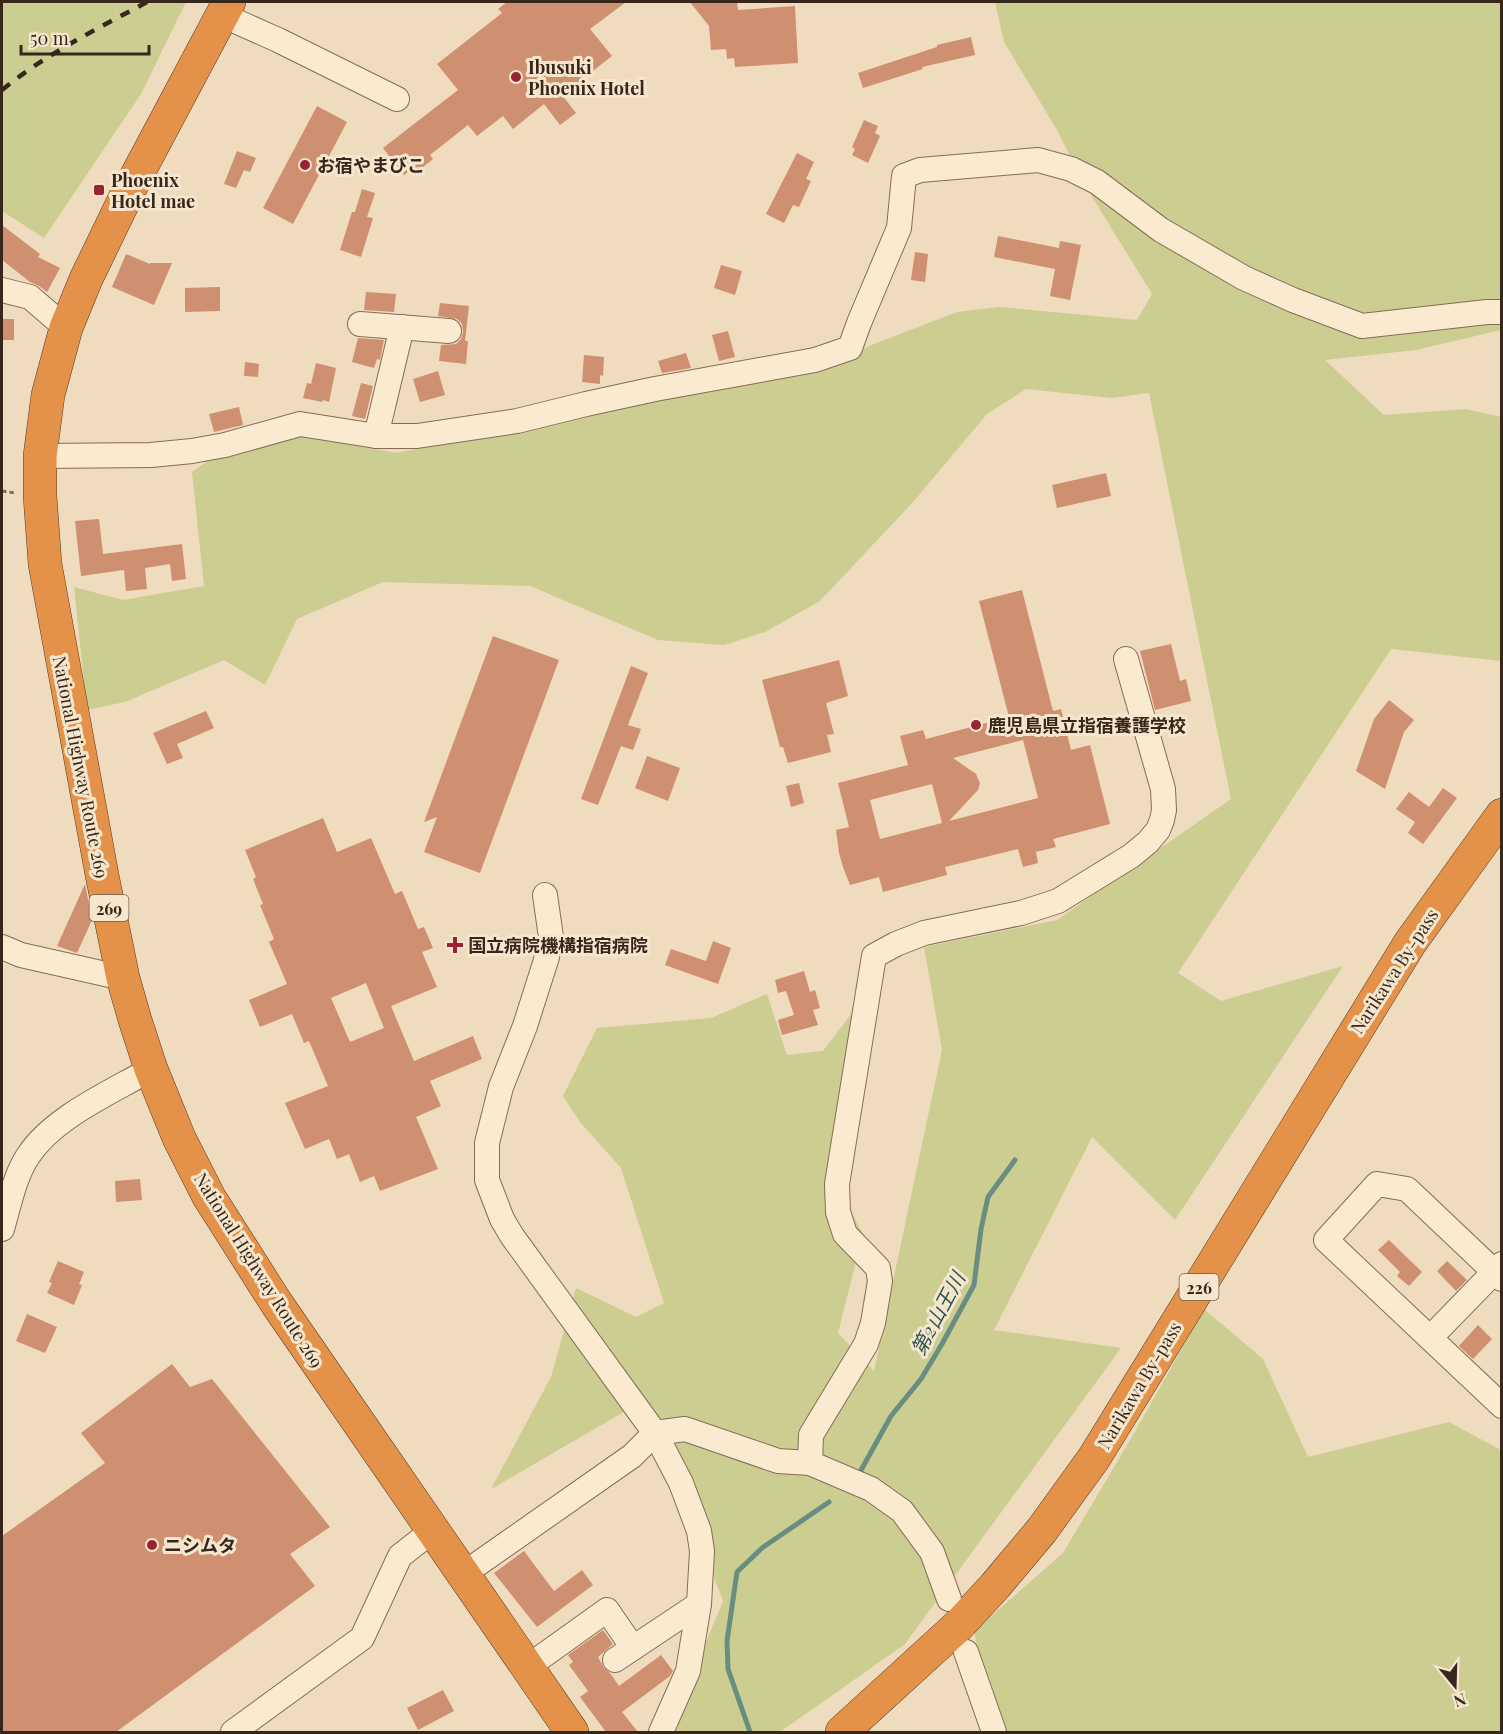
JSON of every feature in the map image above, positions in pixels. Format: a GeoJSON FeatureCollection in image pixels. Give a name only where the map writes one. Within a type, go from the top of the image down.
{"type":"FeatureCollection","features":[{"type":"Feature","properties":{"kind":"highway","name":"National Highway Route 269"},"geometry":{"type":"LineString","coordinates":[[226,8],[129,190],[86,279],[66,328],[48,395],[40,456],[45,564],[99,863],[123,978],[151,1069],[179,1138],[209,1197],[277,1304],[572,1732]]}},
{"type":"Feature","properties":{"kind":"highway","name":"Narikawa By-pass"},"geometry":{"type":"LineString","coordinates":[[842,1732],[958,1626],[995,1586],[1042,1530],[1094,1458],[1410,943],[1502,815]]}},
{"type":"Feature","properties":{"kind":"street"},"geometry":{"type":"LineString","coordinates":[[226,8],[278,40],[397,99]]}},
{"type":"Feature","properties":{"kind":"street"},"geometry":{"type":"LineString","coordinates":[[40,456],[192,451],[225,445],[300,424],[376,436],[417,436],[517,421],[655,389],[815,360],[850,348],[899,228],[904,176],[920,170],[1038,160],[1071,169],[1097,182],[1161,230],[1244,278],[1293,300],[1362,326],[1502,312]]}},
{"type":"Feature","properties":{"kind":"street"},"geometry":{"type":"LineString","coordinates":[[2,290],[30,297],[66,328]]}},
{"type":"Feature","properties":{"kind":"street"},"geometry":{"type":"LineString","coordinates":[[360,324],[449,331]]}},
{"type":"Feature","properties":{"kind":"street"},"geometry":{"type":"LineString","coordinates":[[376,436],[402,327]]}},
{"type":"Feature","properties":{"kind":"street"},"geometry":{"type":"LineString","coordinates":[[810,1463],[811,1435],[866,1344],[873,1323],[880,1281],[878,1268],[845,1234],[838,1212],[837,1184],[874,956],[924,933],[1021,913],[1058,901],[1131,856],[1158,831],[1164,810],[1162,789],[1126,658]]}},
{"type":"Feature","properties":{"kind":"street"},"geometry":{"type":"LineString","coordinates":[[545,895],[551,937],[547,957],[525,1026],[501,1087],[487,1143],[487,1180],[502,1219],[512,1236],[655,1433],[681,1483],[699,1531],[702,1551],[699,1604],[688,1671],[661,1732]]}},
{"type":"Feature","properties":{"kind":"street"},"geometry":{"type":"LineString","coordinates":[[2,947],[21,955],[123,978]]}},
{"type":"Feature","properties":{"kind":"street"},"geometry":{"type":"LineString","coordinates":[[2,1229],[18,1179],[27,1158],[38,1143],[64,1119],[151,1069]]}},
{"type":"Feature","properties":{"kind":"street"},"geometry":{"type":"LineString","coordinates":[[1430,1338],[1499,1271],[1407,1189],[1377,1184],[1326,1240],[1502,1406]]}},
{"type":"Feature","properties":{"kind":"street"},"geometry":{"type":"LineString","coordinates":[[462,1575],[632,1456],[655,1433],[685,1429],[778,1461],[810,1463],[871,1489],[902,1511],[932,1552],[949,1599]]}},
{"type":"Feature","properties":{"kind":"street"},"geometry":{"type":"LineString","coordinates":[[233,1732],[362,1638],[400,1556],[432,1531]]}},
{"type":"Feature","properties":{"kind":"street"},"geometry":{"type":"LineString","coordinates":[[526,1668],[607,1610],[624,1654],[699,1604]]}},
{"type":"Feature","properties":{"kind":"street"},"geometry":{"type":"LineString","coordinates":[[966,1652],[994,1732]]}},
{"type":"Feature","properties":{"kind":"green space"},"geometry":{"type":"Polygon","coordinates":[[[2,2],[186,2],[141,94],[44,238],[2,211],[2,2]]]}},
{"type":"Feature","properties":{"kind":"green space"},"geometry":{"type":"Polygon","coordinates":[[[995,2],[1501,2],[1501,330],[1416,350],[1325,360],[1384,415],[1465,409],[1501,417],[1501,661],[1391,649],[1178,973],[1221,1001],[1343,966],[1175,1220],[1092,1137],[994,1330],[1121,1348],[905,1644],[780,1732],[666,1732],[679,1707],[723,1601],[646,1399],[491,1489],[551,1377],[576,1288],[636,1317],[664,1303],[621,1168],[580,1122],[563,1096],[597,1028],[711,1018],[767,994],[787,1055],[823,1051],[855,1009],[841,1194],[863,1234],[838,1333],[874,1371],[942,1050],[924,947],[1057,920],[1231,799],[1149,393],[1112,398],[1026,389],[987,414],[914,501],[820,601],[765,632],[724,645],[658,640],[530,586],[383,582],[297,619],[265,685],[224,660],[125,702],[87,710],[74,587],[123,600],[204,586],[192,472],[227,447],[288,433],[397,453],[609,406],[828,366],[869,346],[957,312],[999,307],[1137,320],[1152,294],[1083,182],[1057,130],[1004,42],[995,2]]]}},
{"type":"Feature","properties":{"kind":"green space"},"geometry":{"type":"Polygon","coordinates":[[[1204,1309],[1263,1359],[1308,1457],[1449,1422],[1501,1450],[1501,1732],[1001,1732],[988,1705],[974,1631],[1063,1553],[1204,1309]]]}},
{"type":"Feature","properties":{"kind":"building","name":"Ibusuki Phoenix Hotel"},"geometry":{"type":"Polygon","coordinates":[[[507,2],[626,2],[590,29],[612,56],[562,95],[576,113],[560,125],[544,104],[513,129],[503,116],[477,136],[468,125],[430,155],[433,159],[418,171],[414,167],[404,175],[383,148],[458,90],[437,64],[502,13],[498,9],[507,2]]]}},
{"type":"Feature","properties":{"kind":"building","name":"Ibusuki Phoenix Hotel"},"geometry":{"type":"Polygon","coordinates":[[[690,2],[737,2],[738,10],[795,6],[798,63],[735,67],[734,58],[727,59],[726,49],[711,50],[709,26],[690,2]]]}},
{"type":"Feature","properties":{"kind":"building"},"geometry":{"type":"Polygon","coordinates":[[[971,37],[975,55],[922,67],[923,69],[863,88],[858,73],[937,47],[937,45],[971,37]]]}},
{"type":"Feature","properties":{"kind":"building","name":"お宿やまびこ"},"geometry":{"type":"Polygon","coordinates":[[[317,106],[347,122],[293,224],[263,208],[317,106]]]}},
{"type":"Feature","properties":{"kind":"building"},"geometry":{"type":"Polygon","coordinates":[[[864,120],[878,126],[875,133],[880,136],[868,163],[852,155],[855,149],[852,147],[864,120]]]}},
{"type":"Feature","properties":{"kind":"building"},"geometry":{"type":"Polygon","coordinates":[[[237,151],[256,158],[250,172],[244,170],[236,188],[224,184],[237,151]]]}},
{"type":"Feature","properties":{"kind":"building"},"geometry":{"type":"Polygon","coordinates":[[[797,153],[814,162],[806,179],[811,181],[799,207],[793,205],[784,223],[766,214],[797,153]]]}},
{"type":"Feature","properties":{"kind":"building"},"geometry":{"type":"Polygon","coordinates":[[[362,189],[375,193],[367,217],[373,218],[361,257],[340,250],[362,189]]]}},
{"type":"Feature","properties":{"kind":"building"},"geometry":{"type":"Polygon","coordinates":[[[2,225],[40,254],[38,257],[60,268],[47,292],[2,260],[2,225]]]}},
{"type":"Feature","properties":{"kind":"building"},"geometry":{"type":"Polygon","coordinates":[[[998,236],[1059,248],[1060,241],[1081,245],[1070,300],[1050,296],[1055,269],[994,257],[998,236]]]}},
{"type":"Feature","properties":{"kind":"building"},"geometry":{"type":"Polygon","coordinates":[[[915,252],[928,254],[925,282],[911,280],[915,252]]]}},
{"type":"Feature","properties":{"kind":"building"},"geometry":{"type":"Polygon","coordinates":[[[126,254],[150,264],[172,263],[154,305],[112,287],[126,254]]]}},
{"type":"Feature","properties":{"kind":"building"},"geometry":{"type":"Polygon","coordinates":[[[721,265],[742,271],[735,295],[714,288],[721,265]]]}},
{"type":"Feature","properties":{"kind":"building"},"geometry":{"type":"Polygon","coordinates":[[[220,287],[220,311],[185,312],[185,288],[220,287]]]}},
{"type":"Feature","properties":{"kind":"building"},"geometry":{"type":"Polygon","coordinates":[[[366,292],[396,294],[394,312],[364,310],[366,292]]]}},
{"type":"Feature","properties":{"kind":"building"},"geometry":{"type":"Polygon","coordinates":[[[440,303],[469,306],[465,341],[468,341],[466,364],[439,361],[441,345],[456,344],[463,332],[462,324],[457,319],[438,316],[440,303]]]}},
{"type":"Feature","properties":{"kind":"building"},"geometry":{"type":"Polygon","coordinates":[[[2,319],[14,319],[14,340],[2,340],[2,319]]]}},
{"type":"Feature","properties":{"kind":"building"},"geometry":{"type":"Polygon","coordinates":[[[728,331],[735,357],[719,361],[712,335],[728,331]]]}},
{"type":"Feature","properties":{"kind":"building"},"geometry":{"type":"Polygon","coordinates":[[[358,338],[384,340],[380,360],[377,359],[374,368],[352,362],[358,338]]]}},
{"type":"Feature","properties":{"kind":"building"},"geometry":{"type":"Polygon","coordinates":[[[686,353],[691,368],[662,373],[658,361],[686,353]]]}},
{"type":"Feature","properties":{"kind":"building"},"geometry":{"type":"Polygon","coordinates":[[[584,355],[604,357],[600,384],[582,382],[584,355]]]}},
{"type":"Feature","properties":{"kind":"building"},"geometry":{"type":"Polygon","coordinates":[[[245,362],[259,364],[258,377],[244,376],[245,362]]]}},
{"type":"Feature","properties":{"kind":"building"},"geometry":{"type":"Polygon","coordinates":[[[316,363],[336,368],[329,402],[303,398],[307,383],[311,384],[316,363]]]}},
{"type":"Feature","properties":{"kind":"building"},"geometry":{"type":"Polygon","coordinates":[[[438,371],[445,395],[420,402],[413,379],[438,371]]]}},
{"type":"Feature","properties":{"kind":"building"},"geometry":{"type":"Polygon","coordinates":[[[361,383],[373,386],[365,419],[352,416],[361,383]]]}},
{"type":"Feature","properties":{"kind":"building"},"geometry":{"type":"Polygon","coordinates":[[[239,407],[243,425],[214,432],[209,414],[239,407]]]}},
{"type":"Feature","properties":{"kind":"building"},"geometry":{"type":"Polygon","coordinates":[[[1106,473],[1111,496],[1057,508],[1052,485],[1106,473]]]}},
{"type":"Feature","properties":{"kind":"building"},"geometry":{"type":"Polygon","coordinates":[[[99,519],[103,554],[182,544],[186,579],[172,581],[170,564],[145,568],[147,589],[126,591],[124,570],[81,576],[75,521],[99,519]]]}},
{"type":"Feature","properties":{"kind":"building"},"geometry":{"type":"Polygon","coordinates":[[[1022,590],[1053,711],[1061,709],[1071,750],[1090,745],[1110,824],[1053,839],[1056,847],[1036,852],[1038,863],[1023,867],[1018,849],[945,867],[947,875],[883,892],[879,877],[850,885],[839,853],[836,830],[849,827],[838,783],[908,765],[900,736],[923,730],[926,739],[1009,717],[979,601],[1022,590]],[[1023,740],[953,758],[976,774],[980,783],[978,790],[949,821],[1038,798],[1023,740]],[[932,784],[870,800],[880,839],[942,823],[932,784]]]}},
{"type":"Feature","properties":{"kind":"building"},"geometry":{"type":"Polygon","coordinates":[[[493,636],[559,660],[480,873],[424,852],[437,817],[424,822],[493,636]]]}},
{"type":"Feature","properties":{"kind":"building"},"geometry":{"type":"Polygon","coordinates":[[[1171,644],[1180,681],[1186,679],[1191,701],[1155,710],[1140,651],[1171,644]]]}},
{"type":"Feature","properties":{"kind":"building"},"geometry":{"type":"Polygon","coordinates":[[[839,660],[848,696],[826,703],[834,734],[827,735],[831,752],[788,763],[783,747],[780,747],[762,680],[839,660]]]}},
{"type":"Feature","properties":{"kind":"building"},"geometry":{"type":"Polygon","coordinates":[[[631,666],[648,673],[628,725],[641,729],[633,750],[621,746],[598,805],[581,799],[631,666]]]}},
{"type":"Feature","properties":{"kind":"building"},"geometry":{"type":"Polygon","coordinates":[[[1389,700],[1414,720],[1404,732],[1385,789],[1356,771],[1374,719],[1389,700]]]}},
{"type":"Feature","properties":{"kind":"building"},"geometry":{"type":"Polygon","coordinates":[[[206,711],[214,728],[177,744],[183,758],[167,764],[153,733],[206,711]]]}},
{"type":"Feature","properties":{"kind":"building"},"geometry":{"type":"Polygon","coordinates":[[[647,756],[680,768],[668,801],[635,788],[647,756]]]}},
{"type":"Feature","properties":{"kind":"building"},"geometry":{"type":"Polygon","coordinates":[[[799,783],[804,803],[791,807],[786,786],[799,783]]]}},
{"type":"Feature","properties":{"kind":"building"},"geometry":{"type":"Polygon","coordinates":[[[1443,788],[1457,798],[1423,844],[1408,833],[1415,822],[1396,809],[1409,792],[1429,807],[1443,788]]]}},
{"type":"Feature","properties":{"kind":"building"},"geometry":{"type":"Polygon","coordinates":[[[323,818],[337,852],[371,838],[395,894],[402,891],[418,929],[424,927],[433,948],[422,952],[437,987],[391,1006],[414,1061],[473,1036],[482,1059],[430,1081],[441,1106],[416,1117],[438,1169],[380,1191],[374,1176],[360,1182],[349,1154],[337,1159],[329,1139],[305,1149],[285,1103],[328,1086],[309,1041],[304,1043],[292,1014],[260,1027],[249,1000],[287,984],[269,942],[274,939],[260,905],[263,904],[253,879],[256,877],[245,850],[323,818]],[[366,983],[331,998],[350,1042],[384,1028],[366,983]]]}},
{"type":"Feature","properties":{"kind":"building"},"geometry":{"type":"Polygon","coordinates":[[[85,884],[92,920],[77,953],[57,946],[85,884]]]}},
{"type":"Feature","properties":{"kind":"building"},"geometry":{"type":"Polygon","coordinates":[[[713,941],[731,948],[718,984],[665,965],[671,949],[706,961],[713,941]]]}},
{"type":"Feature","properties":{"kind":"building"},"geometry":{"type":"Polygon","coordinates":[[[804,971],[810,992],[815,990],[820,1008],[813,1010],[818,1025],[782,1035],[778,1020],[794,1015],[786,991],[778,993],[775,980],[804,971]]]}},
{"type":"Feature","properties":{"kind":"building"},"geometry":{"type":"Polygon","coordinates":[[[140,1179],[142,1200],[116,1202],[115,1181],[140,1179]]]}},
{"type":"Feature","properties":{"kind":"building"},"geometry":{"type":"Polygon","coordinates":[[[1389,1240],[1422,1272],[1409,1286],[1397,1276],[1400,1272],[1378,1250],[1389,1240]]]}},
{"type":"Feature","properties":{"kind":"building"},"geometry":{"type":"Polygon","coordinates":[[[58,1261],[84,1272],[79,1284],[82,1285],[74,1305],[47,1293],[58,1261]]]}},
{"type":"Feature","properties":{"kind":"building"},"geometry":{"type":"Polygon","coordinates":[[[1447,1261],[1467,1280],[1456,1291],[1437,1271],[1447,1261]]]}},
{"type":"Feature","properties":{"kind":"building"},"geometry":{"type":"Polygon","coordinates":[[[27,1314],[57,1327],[45,1353],[16,1341],[27,1314]]]}},
{"type":"Feature","properties":{"kind":"building"},"geometry":{"type":"Polygon","coordinates":[[[1478,1325],[1492,1339],[1473,1359],[1459,1346],[1478,1325]]]}},
{"type":"Feature","properties":{"kind":"building","name":"ニシムタ"},"geometry":{"type":"Polygon","coordinates":[[[172,1364],[190,1387],[212,1379],[330,1527],[290,1554],[315,1586],[116,1732],[2,1732],[2,1536],[105,1463],[81,1433],[172,1364]]]}},
{"type":"Feature","properties":{"kind":"building"},"geometry":{"type":"Polygon","coordinates":[[[524,1551],[554,1591],[582,1570],[593,1585],[537,1627],[494,1573],[524,1551]]]}},
{"type":"Feature","properties":{"kind":"building"},"geometry":{"type":"Polygon","coordinates":[[[603,1630],[613,1644],[598,1657],[619,1686],[661,1655],[673,1671],[670,1676],[622,1712],[638,1732],[606,1732],[580,1697],[588,1691],[569,1665],[573,1662],[568,1655],[603,1630]]]}},
{"type":"Feature","properties":{"kind":"building"},"geometry":{"type":"Polygon","coordinates":[[[443,1690],[454,1711],[418,1730],[407,1708],[443,1690]]]}},
{"type":"Feature","properties":{"kind":"waterway","name":"第2山王川"},"geometry":{"type":"LineString","coordinates":[[860,1472],[891,1416],[921,1379],[974,1285],[981,1229],[988,1197],[1015,1160]]}},
{"type":"Feature","properties":{"kind":"waterway","name":"第2山王川"},"geometry":{"type":"LineString","coordinates":[[750,1732],[728,1669],[727,1641],[737,1572],[762,1548],[829,1502]]}},
{"type":"Feature","properties":{"kind":"railway"},"geometry":{"type":"LineString","coordinates":[[2,90],[54,53],[147,2]]}},
{"type":"Feature","properties":{"kind":"place","name":"Ibusuki Phoenix Hotel"},"geometry":{"type":"Point","coordinates":[516,77]}},
{"type":"Feature","properties":{"kind":"place","name":"お宿やまびこ"},"geometry":{"type":"Point","coordinates":[305,165]}},
{"type":"Feature","properties":{"kind":"place","name":"Phoenix Hotel mae"},"geometry":{"type":"Point","coordinates":[99,190]}},
{"type":"Feature","properties":{"kind":"place","name":"鹿児島県立指宿養護学校"},"geometry":{"type":"Point","coordinates":[976,725]}},
{"type":"Feature","properties":{"kind":"place","name":"国立病院機構指宿病院"},"geometry":{"type":"Point","coordinates":[455,945]}},
{"type":"Feature","properties":{"kind":"place","name":"ニシムタ"},"geometry":{"type":"Point","coordinates":[152,1545]}}]}
